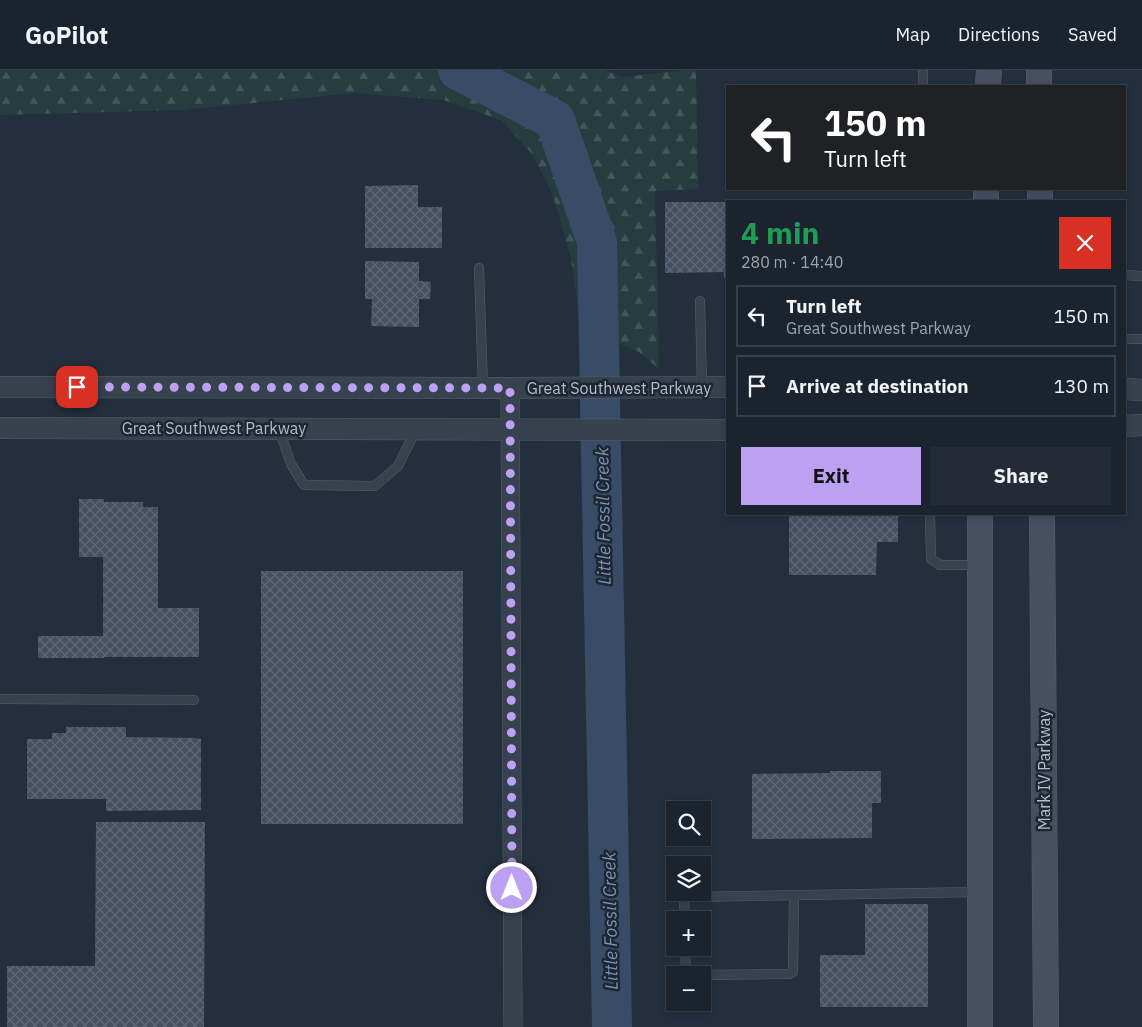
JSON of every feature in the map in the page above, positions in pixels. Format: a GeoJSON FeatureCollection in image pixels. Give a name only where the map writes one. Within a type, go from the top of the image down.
{"type":"FeatureCollection","features":[{"type":"Feature","properties":{"kind":"main road"},"geometry":{"type":"LineString","coordinates":[[988,85],[989,70]]}},
{"type":"Feature","properties":{"kind":"main road"},"geometry":{"type":"LineString","coordinates":[[1039,70],[1039,85]]}},
{"type":"Feature","properties":{"kind":"main road"},"geometry":{"type":"LineString","coordinates":[[980,515],[980,1027]]}},
{"type":"Feature","properties":{"kind":"main road","name":"Mark IV Parkway"},"geometry":{"type":"LineString","coordinates":[[1042,515],[1046,1027]]}},
{"type":"Feature","properties":{"kind":"street","name":"Great Southwest Parkway"},"geometry":{"type":"LineString","coordinates":[[0,387],[726,387]]}},
{"type":"Feature","properties":{"kind":"street"},"geometry":{"type":"LineString","coordinates":[[513,1027],[510,429],[521,388]]}},
{"type":"Feature","properties":{"kind":"street"},"geometry":{"type":"LineString","coordinates":[[1126,389],[1142,390]]}},
{"type":"Feature","properties":{"kind":"street"},"geometry":{"type":"LineString","coordinates":[[1126,426],[1142,425]]}},
{"type":"Feature","properties":{"kind":"street","name":"Great Southwest Parkway"},"geometry":{"type":"LineString","coordinates":[[0,428],[726,430]]}},
{"type":"Feature","properties":{"kind":"lane"},"geometry":{"type":"LineString","coordinates":[[923,85],[924,70]]}},
{"type":"Feature","properties":{"kind":"lane"},"geometry":{"type":"LineString","coordinates":[[479,268],[483,388]]}},
{"type":"Feature","properties":{"kind":"lane"},"geometry":{"type":"LineString","coordinates":[[1126,275],[1142,276]]}},
{"type":"Feature","properties":{"kind":"lane"},"geometry":{"type":"LineString","coordinates":[[700,301],[702,388]]}},
{"type":"Feature","properties":{"kind":"lane"},"geometry":{"type":"LineString","coordinates":[[1126,339],[1142,339]]}},
{"type":"Feature","properties":{"kind":"lane"},"geometry":{"type":"LineString","coordinates":[[278,428],[291,464],[304,486],[375,486],[398,466],[417,429]]}},
{"type":"Feature","properties":{"kind":"lane"},"geometry":{"type":"LineString","coordinates":[[930,515],[931,559],[940,565],[980,565]]}},
{"type":"Feature","properties":{"kind":"lane"},"geometry":{"type":"LineString","coordinates":[[0,698],[194,700]]}},
{"type":"Feature","properties":{"kind":"lane"},"geometry":{"type":"LineString","coordinates":[[685,911],[684,900],[688,897],[980,892]]}},
{"type":"Feature","properties":{"kind":"lane"},"geometry":{"type":"LineString","coordinates":[[711,975],[789,974],[793,972],[794,895]]}},
{"type":"Feature","properties":{"kind":"green space"},"geometry":{"type":"Polygon","coordinates":[[[0,70],[604,70],[623,77],[696,70],[698,189],[655,191],[659,369],[639,352],[581,327],[571,259],[553,195],[532,154],[501,120],[443,100],[355,93],[181,110],[0,115],[0,70]]]}},
{"type":"Feature","properties":{"kind":"building"},"geometry":{"type":"Polygon","coordinates":[[[418,185],[418,207],[442,207],[442,248],[365,248],[365,186],[418,185]]]}},
{"type":"Feature","properties":{"kind":"building"},"geometry":{"type":"Polygon","coordinates":[[[665,202],[726,202],[726,278],[724,278],[724,272],[665,273],[665,202]]]}},
{"type":"Feature","properties":{"kind":"building"},"geometry":{"type":"Polygon","coordinates":[[[365,261],[419,262],[419,281],[431,282],[430,299],[419,299],[419,327],[371,326],[372,299],[365,299],[365,261]]]}},
{"type":"Feature","properties":{"kind":"building"},"geometry":{"type":"Polygon","coordinates":[[[79,499],[104,499],[104,502],[143,502],[143,507],[158,507],[158,608],[199,608],[199,657],[38,658],[38,636],[103,636],[103,557],[79,557],[79,499]]]}},
{"type":"Feature","properties":{"kind":"building"},"geometry":{"type":"Polygon","coordinates":[[[789,515],[898,515],[898,542],[877,542],[876,575],[789,575],[789,515]]]}},
{"type":"Feature","properties":{"kind":"building"},"geometry":{"type":"Polygon","coordinates":[[[261,571],[463,571],[463,824],[261,824],[261,571]]]}},
{"type":"Feature","properties":{"kind":"building"},"geometry":{"type":"Polygon","coordinates":[[[66,727],[126,727],[126,737],[201,739],[201,810],[106,811],[106,799],[27,799],[27,739],[52,739],[52,733],[66,733],[66,727]]]}},
{"type":"Feature","properties":{"kind":"building"},"geometry":{"type":"Polygon","coordinates":[[[830,771],[881,771],[881,803],[872,803],[872,838],[752,839],[752,774],[830,773],[830,771]]]}},
{"type":"Feature","properties":{"kind":"building"},"geometry":{"type":"Polygon","coordinates":[[[96,822],[205,822],[204,1027],[7,1027],[7,966],[95,966],[96,822]]]}},
{"type":"Feature","properties":{"kind":"building"},"geometry":{"type":"Polygon","coordinates":[[[865,904],[928,904],[928,1007],[820,1007],[820,955],[865,955],[865,904]]]}},
{"type":"Feature","properties":{"kind":"waterway","name":"Little Fossil Creek"},"geometry":{"type":"LineString","coordinates":[[458,70],[555,120],[597,242],[612,1027]]}},
{"type":"Feature","properties":{"kind":"route"},"geometry":{"type":"LineString","coordinates":[[77,387],[510,388],[512,888]]}}]}
